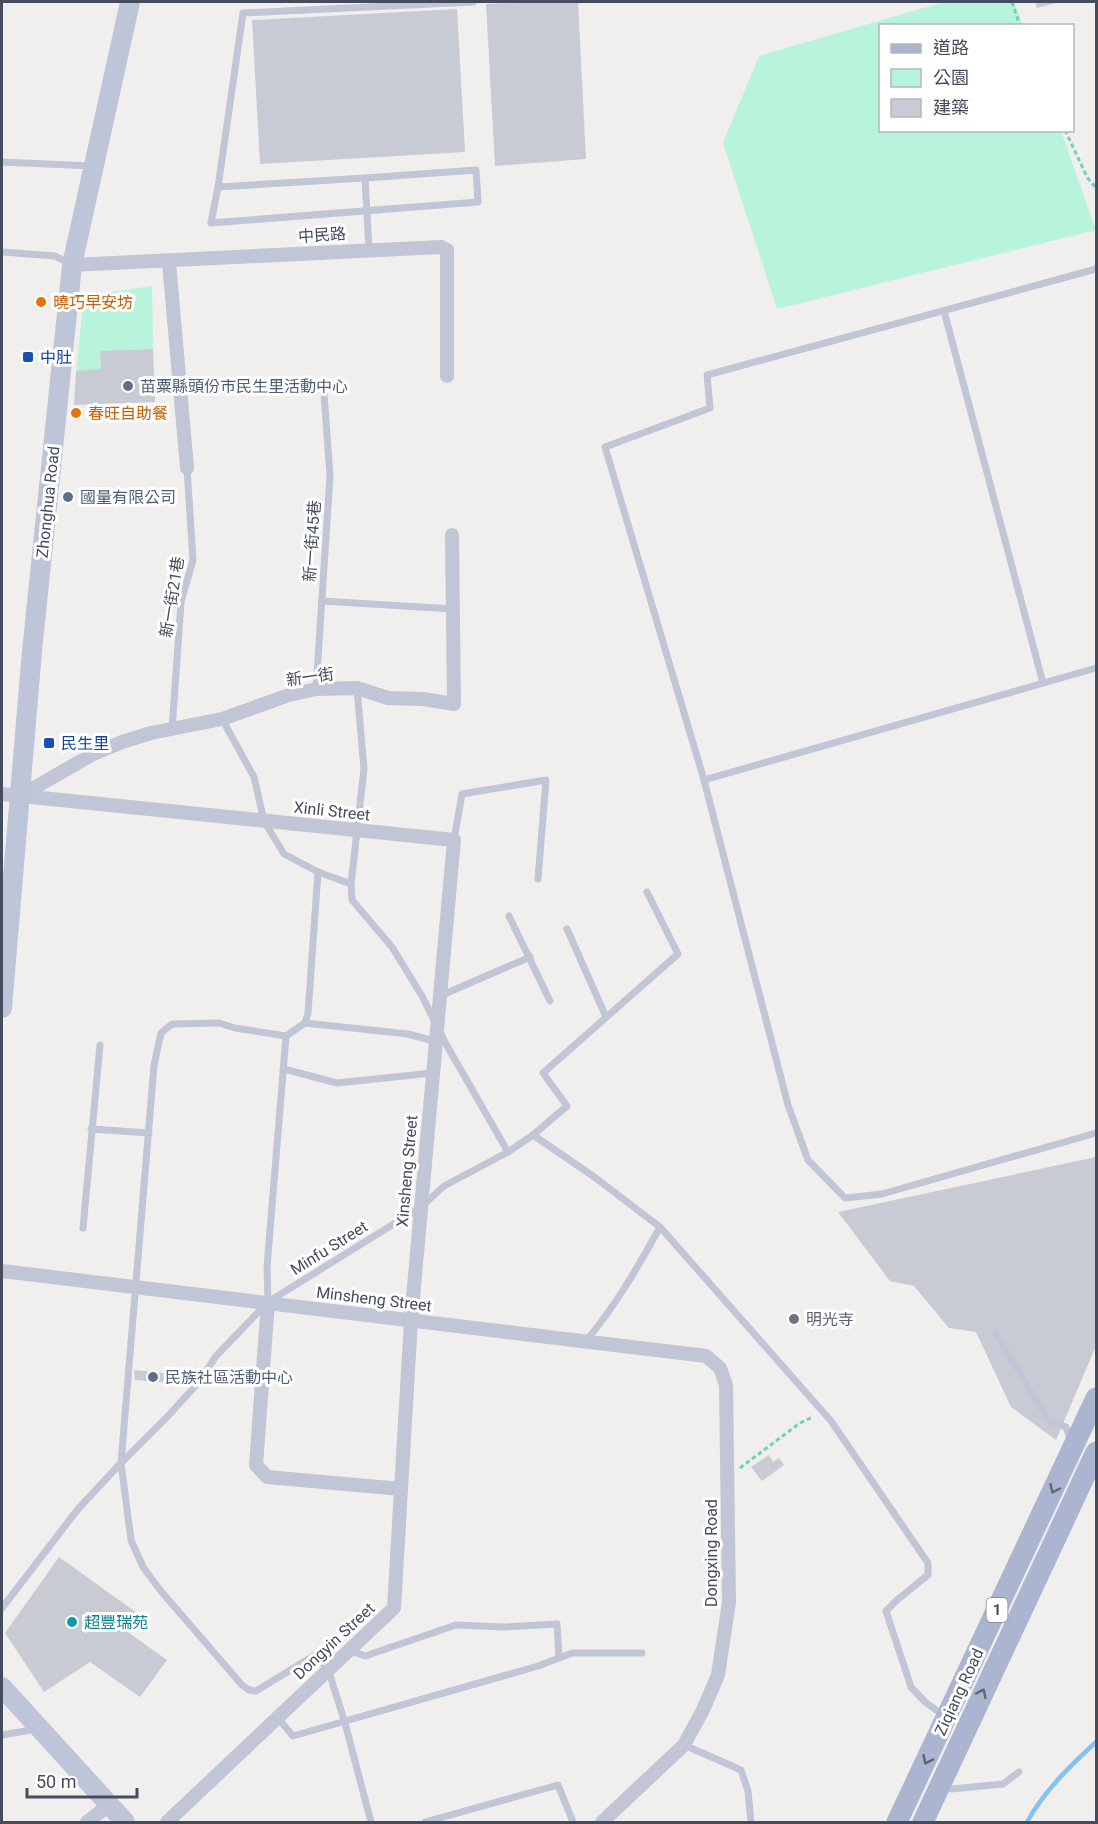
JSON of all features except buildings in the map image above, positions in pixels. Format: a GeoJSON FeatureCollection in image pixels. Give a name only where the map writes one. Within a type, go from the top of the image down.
{"type":"FeatureCollection","features":[{"type":"Feature","properties":{"kind":"main road","name":"Ziqiang Road"},"geometry":{"type":"LineString","coordinates":[[897,1822],[1096,1398]]}},
{"type":"Feature","properties":{"kind":"main road"},"geometry":{"type":"LineString","coordinates":[[1073,1447],[1096,1454]]}},
{"type":"Feature","properties":{"kind":"main road","name":"Ziqiang Road"},"geometry":{"type":"LineString","coordinates":[[928,1819],[940,1784],[1096,1454]]}},
{"type":"Feature","properties":{"kind":"street","name":"Zhonghua Road"},"geometry":{"type":"LineString","coordinates":[[2,1008],[11,795],[32,651],[72,265],[130,2]]}},
{"type":"Feature","properties":{"kind":"street","name":"中民路"},"geometry":{"type":"LineString","coordinates":[[72,265],[441,247],[447,250],[447,376]]}},
{"type":"Feature","properties":{"kind":"street"},"geometry":{"type":"LineString","coordinates":[[169,262],[187,468]]}},
{"type":"Feature","properties":{"kind":"street","name":"新一街"},"geometry":{"type":"LineString","coordinates":[[11,795],[122,742],[152,733],[222,719],[289,695],[316,689],[357,688],[388,698],[423,699],[454,704],[452,535]]}},
{"type":"Feature","properties":{"kind":"street","name":"Xinli Street"},"geometry":{"type":"LineString","coordinates":[[11,795],[454,840]]}},
{"type":"Feature","properties":{"kind":"street"},"geometry":{"type":"LineString","coordinates":[[437,1026],[454,840]]}},
{"type":"Feature","properties":{"kind":"street","name":"Xinsheng Street"},"geometry":{"type":"LineString","coordinates":[[411,1320],[432,1073],[441,1043],[437,1026]]}},
{"type":"Feature","properties":{"kind":"street","name":"Minsheng Street"},"geometry":{"type":"LineString","coordinates":[[2,1271],[706,1356],[720,1368],[726,1385]]}},
{"type":"Feature","properties":{"kind":"street"},"geometry":{"type":"LineString","coordinates":[[268,1302],[256,1465],[267,1477],[401,1489]]}},
{"type":"Feature","properties":{"kind":"street","name":"Dongyin Street"},"geometry":{"type":"LineString","coordinates":[[167,1822],[394,1608],[411,1320]]}},
{"type":"Feature","properties":{"kind":"street","name":"Dongxing Road"},"geometry":{"type":"LineString","coordinates":[[603,1822],[684,1745],[718,1675],[729,1602],[726,1385]]}},
{"type":"Feature","properties":{"kind":"street"},"geometry":{"type":"LineString","coordinates":[[2,1687],[125,1822]]}},
{"type":"Feature","properties":{"kind":"street"},"geometry":{"type":"LineString","coordinates":[[87,1822],[108,1806]]}},
{"type":"Feature","properties":{"kind":"lane"},"geometry":{"type":"LineString","coordinates":[[218,187],[476,170],[478,202],[211,223],[243,13],[473,2]]}},
{"type":"Feature","properties":{"kind":"lane"},"geometry":{"type":"LineString","coordinates":[[2,162],[95,167]]}},
{"type":"Feature","properties":{"kind":"lane"},"geometry":{"type":"LineString","coordinates":[[365,178],[369,249]]}},
{"type":"Feature","properties":{"kind":"lane"},"geometry":{"type":"LineString","coordinates":[[2,252],[55,256],[72,265]]}},
{"type":"Feature","properties":{"kind":"lane"},"geometry":{"type":"LineString","coordinates":[[1096,269],[707,375],[710,408],[605,447],[704,780],[788,1105],[808,1160],[845,1198],[882,1194],[1096,1133]]}},
{"type":"Feature","properties":{"kind":"lane"},"geometry":{"type":"LineString","coordinates":[[944,311],[1043,683]]}},
{"type":"Feature","properties":{"kind":"lane","name":"新一街45巷"},"geometry":{"type":"LineString","coordinates":[[316,689],[330,476],[324,394]]}},
{"type":"Feature","properties":{"kind":"lane","name":"新一街21巷"},"geometry":{"type":"LineString","coordinates":[[172,730],[181,602],[193,560],[187,468]]}},
{"type":"Feature","properties":{"kind":"lane"},"geometry":{"type":"LineString","coordinates":[[322,601],[453,609]]}},
{"type":"Feature","properties":{"kind":"lane"},"geometry":{"type":"LineString","coordinates":[[704,780],[1096,668]]}},
{"type":"Feature","properties":{"kind":"lane"},"geometry":{"type":"LineString","coordinates":[[357,688],[364,769],[351,884],[352,900],[392,947],[422,996],[437,1026]]}},
{"type":"Feature","properties":{"kind":"lane"},"geometry":{"type":"LineString","coordinates":[[222,719],[254,777],[264,821],[284,854],[318,872],[351,884]]}},
{"type":"Feature","properties":{"kind":"lane"},"geometry":{"type":"LineString","coordinates":[[454,840],[462,794],[546,780],[538,879]]}},
{"type":"Feature","properties":{"kind":"lane"},"geometry":{"type":"LineString","coordinates":[[318,872],[308,1013],[305,1023],[286,1036],[235,1028],[219,1023],[172,1024],[161,1033],[156,1054],[121,1463],[131,1540],[143,1567],[242,1685],[249,1690],[256,1691],[315,1655],[327,1669],[345,1723],[370,1822]]}},
{"type":"Feature","properties":{"kind":"lane"},"geometry":{"type":"LineString","coordinates":[[567,929],[606,1017],[678,954],[647,892]]}},
{"type":"Feature","properties":{"kind":"lane"},"geometry":{"type":"LineString","coordinates":[[509,916],[550,1001]]}},
{"type":"Feature","properties":{"kind":"lane"},"geometry":{"type":"LineString","coordinates":[[440,996],[530,957]]}},
{"type":"Feature","properties":{"kind":"lane","name":"Minfu Street"},"geometry":{"type":"LineString","coordinates":[[2,1608],[78,1509],[168,1416],[199,1382],[216,1356],[268,1302],[421,1207],[444,1186],[508,1152],[533,1135],[567,1106],[543,1073],[606,1017]]}},
{"type":"Feature","properties":{"kind":"lane"},"geometry":{"type":"LineString","coordinates":[[305,1023],[408,1034],[441,1043],[508,1152]]}},
{"type":"Feature","properties":{"kind":"lane"},"geometry":{"type":"LineString","coordinates":[[268,1302],[267,1267],[286,1036]]}},
{"type":"Feature","properties":{"kind":"lane"},"geometry":{"type":"LineString","coordinates":[[83,1228],[100,1045]]}},
{"type":"Feature","properties":{"kind":"lane"},"geometry":{"type":"LineString","coordinates":[[284,1070],[337,1083],[432,1073]]}},
{"type":"Feature","properties":{"kind":"lane"},"geometry":{"type":"LineString","coordinates":[[91,1129],[149,1133]]}},
{"type":"Feature","properties":{"kind":"lane"},"geometry":{"type":"LineString","coordinates":[[533,1135],[660,1227],[831,1421],[928,1563],[928,1575],[886,1611],[911,1687],[925,1702],[946,1718],[966,1728]]}},
{"type":"Feature","properties":{"kind":"lane"},"geometry":{"type":"LineString","coordinates":[[586,1341],[606,1317],[630,1281],[660,1227]]}},
{"type":"Feature","properties":{"kind":"lane"},"geometry":{"type":"LineString","coordinates":[[995,1332],[1048,1420],[1066,1427],[1073,1447]]}},
{"type":"Feature","properties":{"kind":"lane"},"geometry":{"type":"LineString","coordinates":[[349,1650],[365,1656],[456,1625],[504,1627],[557,1624],[559,1656]]}},
{"type":"Feature","properties":{"kind":"lane"},"geometry":{"type":"LineString","coordinates":[[277,1717],[293,1736],[538,1666],[559,1656],[572,1653],[642,1653]]}},
{"type":"Feature","properties":{"kind":"lane"},"geometry":{"type":"LineString","coordinates":[[2,1735],[38,1729]]}},
{"type":"Feature","properties":{"kind":"lane"},"geometry":{"type":"LineString","coordinates":[[684,1745],[741,1770],[748,1791],[751,1822]]}},
{"type":"Feature","properties":{"kind":"lane"},"geometry":{"type":"LineString","coordinates":[[940,1784],[952,1789],[1003,1784],[1019,1772]]}},
{"type":"Feature","properties":{"kind":"lane"},"geometry":{"type":"LineString","coordinates":[[425,1822],[558,1785],[573,1822]]}},
{"type":"Feature","properties":{"kind":"path"},"geometry":{"type":"LineString","coordinates":[[1012,2],[1019,24]]}},
{"type":"Feature","properties":{"kind":"path"},"geometry":{"type":"LineString","coordinates":[[1066,132],[1087,177],[1096,188]]}},
{"type":"Feature","properties":{"kind":"path"},"geometry":{"type":"LineString","coordinates":[[727,1479],[800,1423],[823,1412]]}},
{"type":"Feature","properties":{"kind":"green space"},"geometry":{"type":"Polygon","coordinates":[[[944,2],[1014,2],[1023,24],[879,24],[879,132],[1061,132],[1096,230],[777,309],[723,143],[759,56],[944,2]]]}},
{"type":"Feature","properties":{"kind":"green space"},"geometry":{"type":"Polygon","coordinates":[[[152,286],[153,349],[100,351],[101,369],[76,371],[84,296],[152,286]]]}},
{"type":"Feature","properties":{"kind":"waterway"},"geometry":{"type":"LineString","coordinates":[[1027,1822],[1050,1789],[1096,1742]]}},
{"type":"Feature","properties":{"kind":"place","name":"曉巧早安坊"},"geometry":{"type":"Point","coordinates":[41,302]}},
{"type":"Feature","properties":{"kind":"place","name":"中肚"},"geometry":{"type":"Point","coordinates":[28,357]}},
{"type":"Feature","properties":{"kind":"place","name":"苗粟縣頭份巿民生里活動中心"},"geometry":{"type":"Point","coordinates":[128,386]}},
{"type":"Feature","properties":{"kind":"place","name":"春旺自助餐"},"geometry":{"type":"Point","coordinates":[76,413]}},
{"type":"Feature","properties":{"kind":"place","name":"國量有限公司"},"geometry":{"type":"Point","coordinates":[68,497]}},
{"type":"Feature","properties":{"kind":"place","name":"民生里"},"geometry":{"type":"Point","coordinates":[49,743]}},
{"type":"Feature","properties":{"kind":"place","name":"明光寺"},"geometry":{"type":"Point","coordinates":[794,1319]}},
{"type":"Feature","properties":{"kind":"place","name":"民族社區活動中心"},"geometry":{"type":"Point","coordinates":[153,1377]}},
{"type":"Feature","properties":{"kind":"place","name":"超豐瑞苑"},"geometry":{"type":"Point","coordinates":[72,1622]}}]}
